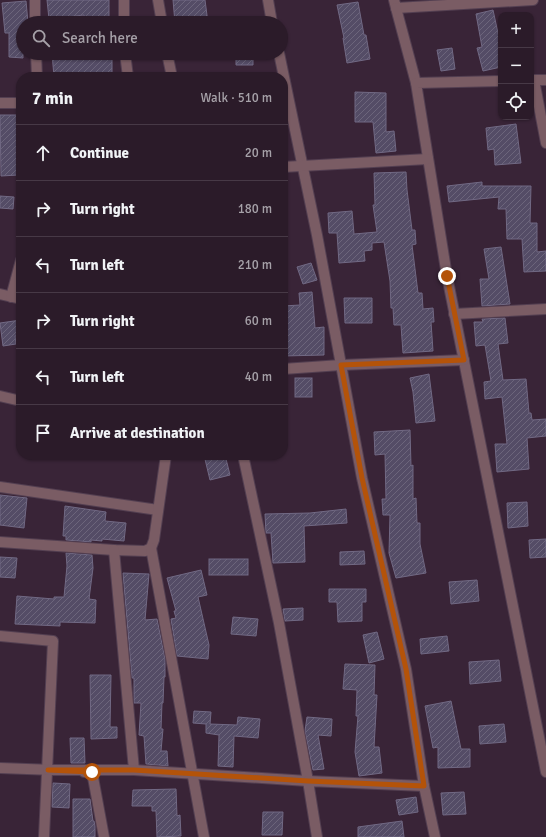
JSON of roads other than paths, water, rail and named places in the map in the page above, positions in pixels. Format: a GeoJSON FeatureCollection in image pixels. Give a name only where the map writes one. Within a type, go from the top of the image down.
{"type":"FeatureCollection","features":[{"type":"Feature","properties":{"kind":"street"},"geometry":{"type":"LineString","coordinates":[[35,0],[35,16]]}},
{"type":"Feature","properties":{"kind":"street"},"geometry":{"type":"LineString","coordinates":[[124,0],[124,16]]}},
{"type":"Feature","properties":{"kind":"street"},"geometry":{"type":"LineString","coordinates":[[158,0],[161,16]]}},
{"type":"Feature","properties":{"kind":"street"},"geometry":{"type":"LineString","coordinates":[[268,0],[271,16]]}},
{"type":"Feature","properties":{"kind":"street"},"geometry":{"type":"LineString","coordinates":[[533,0],[395,4],[416,82],[454,314],[545,760],[546,772]]}},
{"type":"Feature","properties":{"kind":"street"},"geometry":{"type":"LineString","coordinates":[[36,60],[37,72]]}},
{"type":"Feature","properties":{"kind":"street"},"geometry":{"type":"LineString","coordinates":[[126,60],[127,72]]}},
{"type":"Feature","properties":{"kind":"street"},"geometry":{"type":"LineString","coordinates":[[168,60],[171,72]]}},
{"type":"Feature","properties":{"kind":"street"},"geometry":{"type":"LineString","coordinates":[[280,60],[283,72]]}},
{"type":"Feature","properties":{"kind":"street"},"geometry":{"type":"LineString","coordinates":[[534,80],[546,80]]}},
{"type":"Feature","properties":{"kind":"street"},"geometry":{"type":"LineString","coordinates":[[416,82],[498,81]]}},
{"type":"Feature","properties":{"kind":"street"},"geometry":{"type":"LineString","coordinates":[[533,84],[546,143]]}},
{"type":"Feature","properties":{"kind":"street"},"geometry":{"type":"LineString","coordinates":[[288,97],[317,235],[362,478],[406,669],[424,786],[435,837]]}},
{"type":"Feature","properties":{"kind":"street"},"geometry":{"type":"LineString","coordinates":[[0,103],[16,103]]}},
{"type":"Feature","properties":{"kind":"street"},"geometry":{"type":"LineString","coordinates":[[288,166],[428,159]]}},
{"type":"Feature","properties":{"kind":"street"},"geometry":{"type":"LineString","coordinates":[[0,294],[16,298]]}},
{"type":"Feature","properties":{"kind":"street"},"geometry":{"type":"LineString","coordinates":[[454,314],[546,309]]}},
{"type":"Feature","properties":{"kind":"street"},"geometry":{"type":"LineString","coordinates":[[288,369],[464,360]]}},
{"type":"Feature","properties":{"kind":"street"},"geometry":{"type":"LineString","coordinates":[[0,396],[16,400]]}},
{"type":"Feature","properties":{"kind":"street"},"geometry":{"type":"LineString","coordinates":[[165,460],[154,540],[151,548],[204,837]]}},
{"type":"Feature","properties":{"kind":"street"},"geometry":{"type":"LineString","coordinates":[[244,460],[279,623],[318,837]]}},
{"type":"Feature","properties":{"kind":"street"},"geometry":{"type":"LineString","coordinates":[[0,488],[158,510]]}},
{"type":"Feature","properties":{"kind":"street"},"geometry":{"type":"LineString","coordinates":[[0,542],[114,550],[145,551],[151,548]]}},
{"type":"Feature","properties":{"kind":"street"},"geometry":{"type":"LineString","coordinates":[[114,550],[134,770]]}},
{"type":"Feature","properties":{"kind":"street"},"geometry":{"type":"LineString","coordinates":[[0,636],[53,641],[44,837]]}},
{"type":"Feature","properties":{"kind":"street"},"geometry":{"type":"LineString","coordinates":[[0,768],[92,772],[104,837]]}},
{"type":"Feature","properties":{"kind":"street"},"geometry":{"type":"LineString","coordinates":[[48,770],[134,770],[308,781],[424,786]]}}]}
